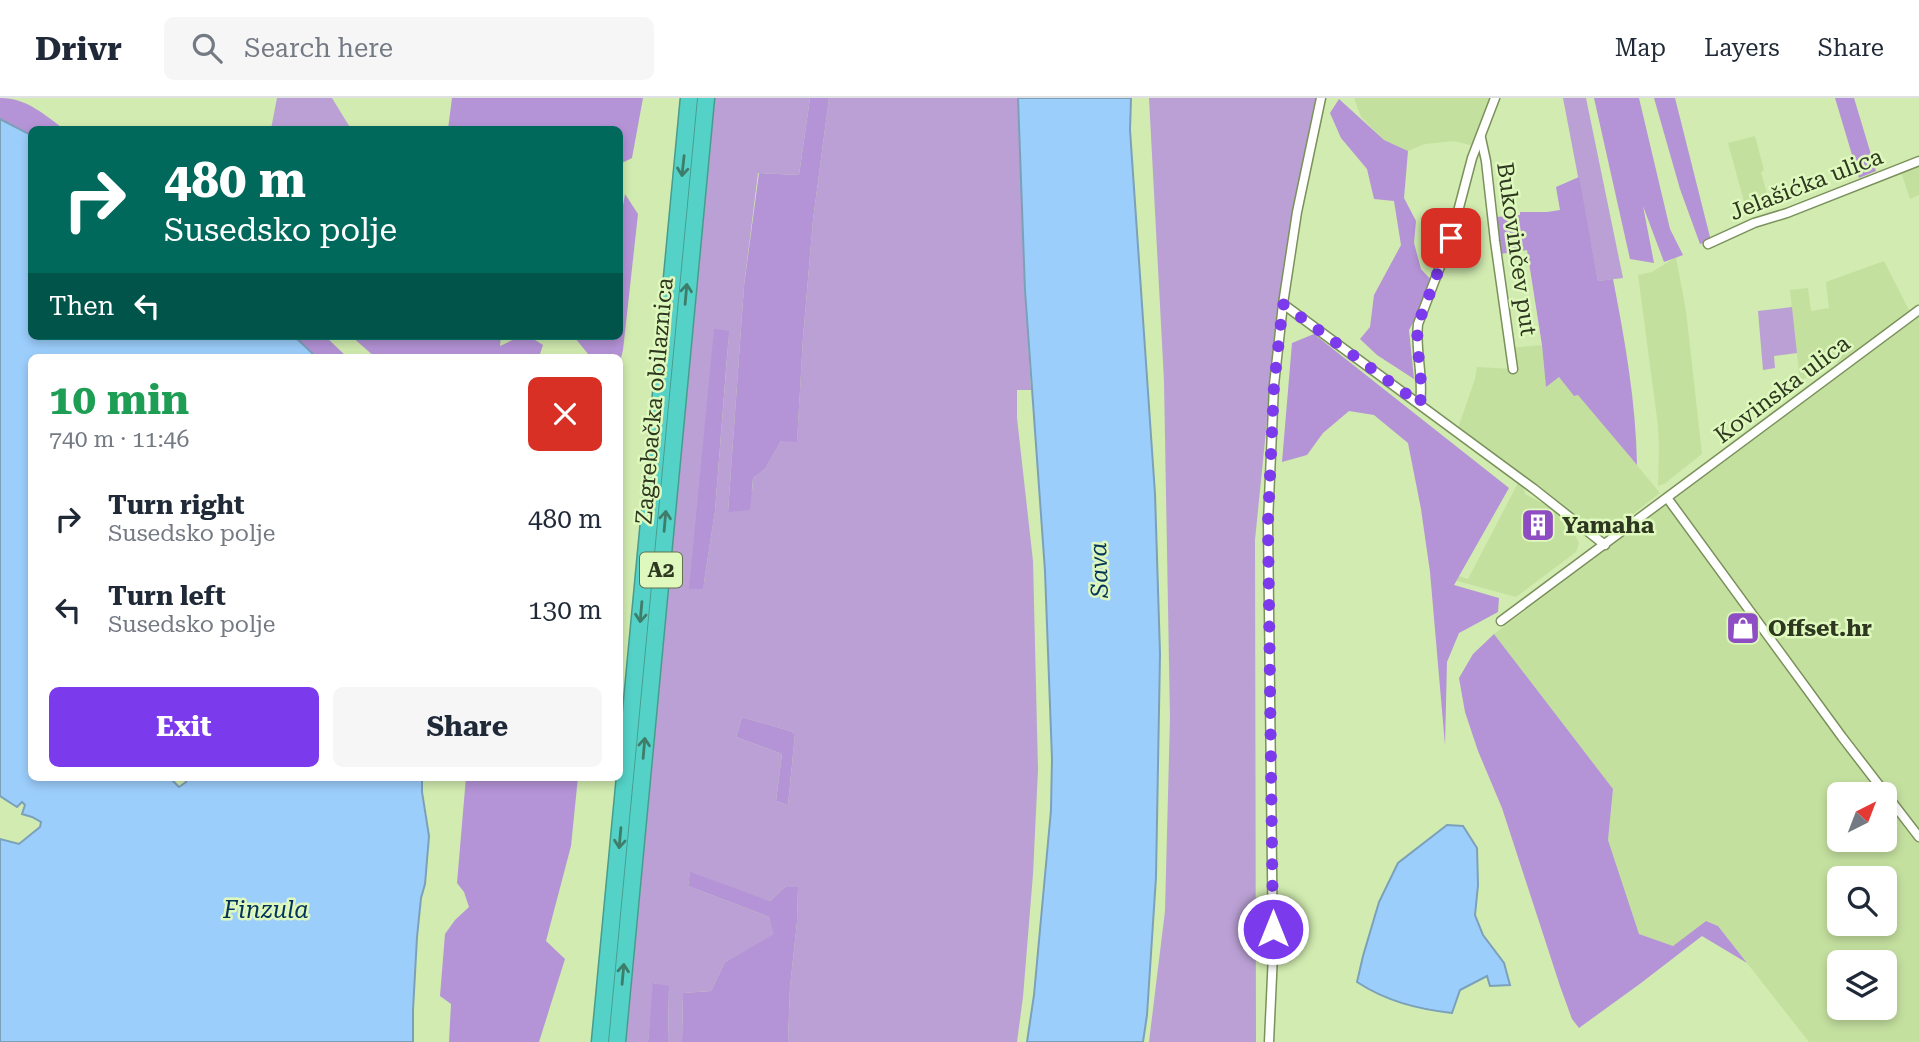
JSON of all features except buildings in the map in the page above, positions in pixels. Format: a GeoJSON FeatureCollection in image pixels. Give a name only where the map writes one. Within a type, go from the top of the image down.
{"type":"FeatureCollection","features":[{"type":"Feature","properties":{"kind":"highway","name":"Zagrebačka obilaznica"},"geometry":{"type":"LineString","coordinates":[[600,1042],[690,98]]}},
{"type":"Feature","properties":{"kind":"highway","name":"Zagrebačka obilaznica"},"geometry":{"type":"LineString","coordinates":[[617,1042],[706,98]]}},
{"type":"Feature","properties":{"kind":"street"},"geometry":{"type":"LineString","coordinates":[[1269,1042],[1273,954],[1268,522],[1274,385],[1297,212],[1321,98]]}},
{"type":"Feature","properties":{"kind":"street"},"geometry":{"type":"LineString","coordinates":[[1420,404],[1422,388],[1418,324],[1451,238],[1472,158],[1495,98]]}},
{"type":"Feature","properties":{"kind":"street","name":"Bukovinčev put"},"geometry":{"type":"LineString","coordinates":[[1480,135],[1486,161],[1513,369]]}},
{"type":"Feature","properties":{"kind":"street","name":"Jelašićka ulica"},"geometry":{"type":"LineString","coordinates":[[1708,244],[1754,223],[1787,213],[1919,161]]}},
{"type":"Feature","properties":{"kind":"street"},"geometry":{"type":"LineString","coordinates":[[1283,304],[1546,498],[1605,545]]}},
{"type":"Feature","properties":{"kind":"street","name":"Kovinska ulica"},"geometry":{"type":"LineString","coordinates":[[1501,621],[1919,310]]}},
{"type":"Feature","properties":{"kind":"street"},"geometry":{"type":"LineString","coordinates":[[1668,499],[1842,737],[1919,837]]}},
{"type":"Feature","properties":{"kind":"shaded area"},"geometry":{"type":"Polygon","coordinates":[[[0,98],[10,99],[27,104],[60,126],[28,126],[28,133],[0,119],[0,98]]]}},
{"type":"Feature","properties":{"kind":"shaded area"},"geometry":{"type":"Polygon","coordinates":[[[277,98],[332,98],[349,126],[272,126],[277,98]]]}},
{"type":"Feature","properties":{"kind":"shaded area"},"geometry":{"type":"Polygon","coordinates":[[[452,98],[643,98],[632,158],[623,162],[623,126],[448,126],[452,98]]]}},
{"type":"Feature","properties":{"kind":"shaded area"},"geometry":{"type":"Polygon","coordinates":[[[715,98],[810,98],[799,175],[758,173],[744,286],[728,512],[752,491],[753,478],[765,469],[781,441],[797,441],[813,220],[829,98],[1018,98],[1031,390],[1017,390],[1017,418],[1033,561],[1038,770],[1033,874],[1017,1042],[788,1042],[798,887],[785,887],[770,901],[690,873],[688,886],[769,917],[775,934],[725,962],[711,991],[683,993],[682,1042],[668,1042],[669,987],[654,983],[648,1042],[626,1042],[715,98]],[[729,332],[703,589],[715,511],[729,332]],[[742,717],[736,737],[782,754],[776,801],[788,805],[795,734],[742,717]]]}},
{"type":"Feature","properties":{"kind":"shaded area"},"geometry":{"type":"Polygon","coordinates":[[[810,98],[829,98],[813,220],[797,442],[781,441],[765,469],[753,478],[750,510],[728,512],[744,286],[759,173],[799,175],[810,98]]]}},
{"type":"Feature","properties":{"kind":"shaded area"},"geometry":{"type":"Polygon","coordinates":[[[1149,98],[1316,98],[1280,292],[1255,540],[1256,1042],[1149,1042],[1165,911],[1170,718],[1164,381],[1149,98]]]}},
{"type":"Feature","properties":{"kind":"shaded area"},"geometry":{"type":"Polygon","coordinates":[[[1354,98],[1492,98],[1474,146],[1454,141],[1425,144],[1408,151],[1384,140],[1361,117],[1354,98]]]}},
{"type":"Feature","properties":{"kind":"shaded area"},"geometry":{"type":"Polygon","coordinates":[[[1563,98],[1586,98],[1623,278],[1598,281],[1563,98]]]}},
{"type":"Feature","properties":{"kind":"shaded area"},"geometry":{"type":"Polygon","coordinates":[[[1594,98],[1639,98],[1670,229],[1683,255],[1664,262],[1643,206],[1654,263],[1630,259],[1594,98]]]}},
{"type":"Feature","properties":{"kind":"shaded area"},"geometry":{"type":"Polygon","coordinates":[[[1654,98],[1675,98],[1711,241],[1700,244],[1680,189],[1654,98]]]}},
{"type":"Feature","properties":{"kind":"shaded area"},"geometry":{"type":"Polygon","coordinates":[[[1835,98],[1854,98],[1876,171],[1859,178],[1835,98]]]}},
{"type":"Feature","properties":{"kind":"shaded area"},"geometry":{"type":"Polygon","coordinates":[[[1339,99],[1384,140],[1408,151],[1404,198],[1416,221],[1414,243],[1421,269],[1434,283],[1409,330],[1414,379],[1377,355],[1360,339],[1370,327],[1374,295],[1401,245],[1394,201],[1374,199],[1367,169],[1341,138],[1330,113],[1339,99]]]}},
{"type":"Feature","properties":{"kind":"shaded area"},"geometry":{"type":"Polygon","coordinates":[[[1755,136],[1771,208],[1748,216],[1728,143],[1755,136]]]}},
{"type":"Feature","properties":{"kind":"shaded area"},"geometry":{"type":"Polygon","coordinates":[[[1919,164],[1919,195],[1910,199],[1901,172],[1919,164]]]}},
{"type":"Feature","properties":{"kind":"shaded area"},"geometry":{"type":"Polygon","coordinates":[[[1579,177],[1598,281],[1613,279],[1626,348],[1637,465],[1578,395],[1574,396],[1559,377],[1546,387],[1527,250],[1500,254],[1496,217],[1520,215],[1520,212],[1560,210],[1556,187],[1579,177]]]}},
{"type":"Feature","properties":{"kind":"shaded area"},"geometry":{"type":"Polygon","coordinates":[[[625,194],[638,214],[623,350],[622,354],[588,354],[577,340],[623,340],[625,194]]]}},
{"type":"Feature","properties":{"kind":"shaded area"},"geometry":{"type":"Polygon","coordinates":[[[1676,257],[1686,311],[1702,454],[1658,486],[1658,426],[1638,275],[1652,272],[1676,257]]]}},
{"type":"Feature","properties":{"kind":"shaded area"},"geometry":{"type":"Polygon","coordinates":[[[1884,261],[1909,310],[1838,363],[1833,357],[1800,382],[1790,290],[1808,288],[1811,311],[1829,308],[1826,282],[1884,261]]]}},
{"type":"Feature","properties":{"kind":"shaded area"},"geometry":{"type":"Polygon","coordinates":[[[1792,307],[1797,353],[1774,356],[1775,368],[1763,370],[1758,311],[1792,307]]]}},
{"type":"Feature","properties":{"kind":"shaded area"},"geometry":{"type":"Polygon","coordinates":[[[1919,316],[1919,1042],[1809,1042],[1718,926],[1706,921],[1673,946],[1639,934],[1608,840],[1613,789],[1494,634],[1919,316]]]}},
{"type":"Feature","properties":{"kind":"shaded area"},"geometry":{"type":"Polygon","coordinates":[[[714,329],[729,331],[715,511],[703,589],[689,589],[714,329]]]}},
{"type":"Feature","properties":{"kind":"shaded area"},"geometry":{"type":"Polygon","coordinates":[[[1314,334],[1509,488],[1454,585],[1499,598],[1498,612],[1459,633],[1447,662],[1445,745],[1430,572],[1408,443],[1374,415],[1349,411],[1323,433],[1307,455],[1282,462],[1292,343],[1314,334]]]}},
{"type":"Feature","properties":{"kind":"shaded area"},"geometry":{"type":"Polygon","coordinates":[[[298,340],[329,340],[344,354],[312,354],[298,340]]]}},
{"type":"Feature","properties":{"kind":"shaded area"},"geometry":{"type":"Polygon","coordinates":[[[356,340],[501,340],[500,346],[513,340],[534,340],[543,345],[540,354],[372,354],[356,340]]]}},
{"type":"Feature","properties":{"kind":"shaded area"},"geometry":{"type":"Polygon","coordinates":[[[1542,345],[1546,386],[1559,377],[1574,396],[1578,394],[1660,493],[1606,535],[1598,533],[1458,428],[1477,367],[1512,369],[1508,348],[1542,345]]]}},
{"type":"Feature","properties":{"kind":"shaded area"},"geometry":{"type":"Polygon","coordinates":[[[1518,483],[1525,494],[1548,506],[1567,521],[1579,543],[1576,552],[1516,597],[1450,579],[1451,574],[1468,579],[1518,483]]]}},
{"type":"Feature","properties":{"kind":"shaded area"},"geometry":{"type":"Polygon","coordinates":[[[1494,634],[1613,789],[1608,840],[1639,934],[1673,946],[1706,921],[1718,926],[1747,963],[1702,936],[1579,1028],[1572,1019],[1502,808],[1465,712],[1459,678],[1473,654],[1494,634]]]}},
{"type":"Feature","properties":{"kind":"shaded area"},"geometry":{"type":"Polygon","coordinates":[[[742,717],[795,734],[788,805],[776,801],[782,754],[736,737],[742,717]]]}},
{"type":"Feature","properties":{"kind":"shaded area"},"geometry":{"type":"Polygon","coordinates":[[[466,781],[578,781],[571,846],[546,941],[565,959],[539,1042],[449,1042],[451,1004],[440,996],[445,934],[469,907],[464,892],[457,883],[466,781]]]}},
{"type":"Feature","properties":{"kind":"shaded area"},"geometry":{"type":"Polygon","coordinates":[[[690,872],[770,901],[785,887],[798,887],[788,1042],[682,1042],[683,993],[711,991],[725,962],[774,934],[769,917],[688,886],[690,872]]]}},
{"type":"Feature","properties":{"kind":"shaded area"},"geometry":{"type":"Polygon","coordinates":[[[653,983],[669,986],[668,1042],[648,1042],[653,983]]]}},
{"type":"Feature","properties":{"kind":"water","name":"Sava"},"geometry":{"type":"Polygon","coordinates":[[[1018,98],[1131,98],[1130,130],[1155,494],[1160,654],[1156,877],[1143,1042],[1027,1042],[1034,995],[1051,810],[1052,759],[1045,571],[1025,290],[1018,98]]]}},
{"type":"Feature","properties":{"kind":"water","name":"Finzula"},"geometry":{"type":"Polygon","coordinates":[[[0,119],[28,133],[28,340],[298,340],[312,354],[28,354],[28,781],[173,781],[179,787],[186,781],[422,781],[429,836],[417,937],[413,1042],[0,1042],[0,839],[19,844],[40,827],[41,822],[22,814],[25,805],[22,802],[17,807],[0,796],[0,119]]]}},
{"type":"Feature","properties":{"kind":"water"},"geometry":{"type":"Polygon","coordinates":[[[1447,825],[1463,826],[1477,848],[1478,885],[1475,915],[1483,935],[1504,963],[1510,985],[1490,986],[1487,976],[1460,990],[1452,1013],[1402,1003],[1357,982],[1379,902],[1398,863],[1447,825]]]}},
{"type":"Feature","properties":{"kind":"place","name":"Yamaha"},"geometry":{"type":"Point","coordinates":[1538,525]}},
{"type":"Feature","properties":{"kind":"place","name":"Offset.hr"},"geometry":{"type":"Point","coordinates":[1743,628]}},
{"type":"Feature","properties":{"kind":"route"},"geometry":{"type":"LineString","coordinates":[[1273,929],[1268,522],[1274,385],[1283,304],[1420,404],[1422,388],[1418,324],[1451,238]]}}]}
